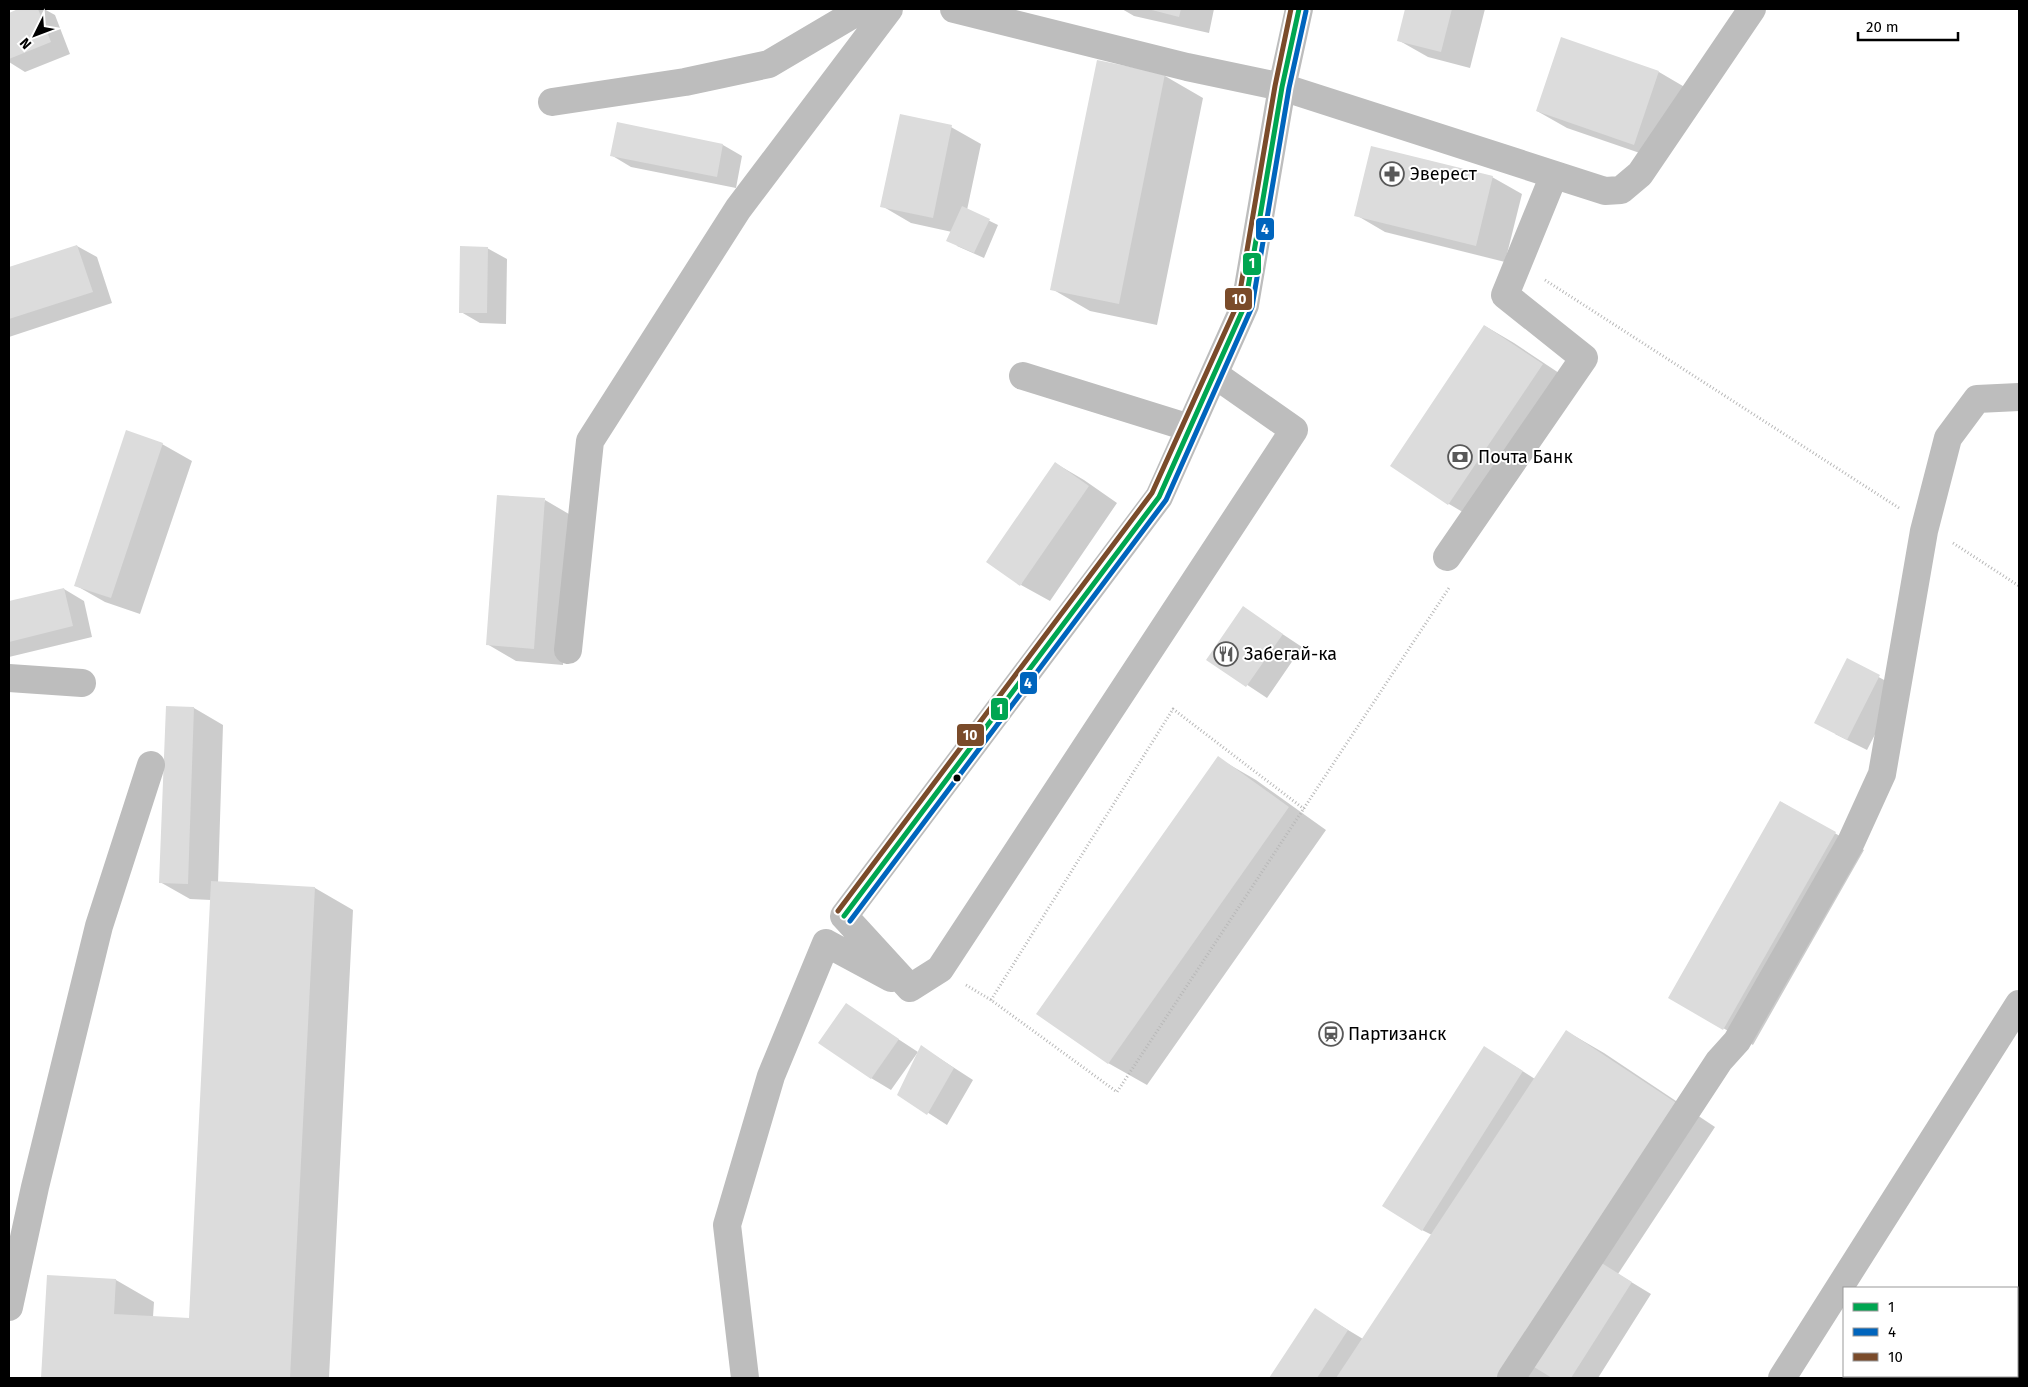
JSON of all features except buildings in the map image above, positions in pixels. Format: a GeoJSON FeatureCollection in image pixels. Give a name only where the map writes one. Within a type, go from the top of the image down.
{"type":"FeatureCollection","features":[{"type":"Feature","properties":{"kind":"street"},"geometry":{"type":"LineString","coordinates":[[552,102],[684,82],[769,64],[862,9]]}},
{"type":"Feature","properties":{"kind":"street"},"geometry":{"type":"LineString","coordinates":[[568,650],[590,441],[738,209],[889,9]]}},
{"type":"Feature","properties":{"kind":"street"},"geometry":{"type":"LineString","coordinates":[[954,9],[1187,67],[1282,87],[1605,191],[1621,190],[1640,174],[1752,9]]}},
{"type":"Feature","properties":{"kind":"street"},"geometry":{"type":"LineString","coordinates":[[910,988],[844,916],[1160,497],[1245,305],[1282,87],[1299,9]]}},
{"type":"Feature","properties":{"kind":"street"},"geometry":{"type":"LineString","coordinates":[[1447,557],[1584,358],[1505,295],[1554,174]]}},
{"type":"Feature","properties":{"kind":"street"},"geometry":{"type":"LineString","coordinates":[[910,988],[940,969],[1294,430],[1214,374]]}},
{"type":"Feature","properties":{"kind":"street"},"geometry":{"type":"LineString","coordinates":[[1023,376],[1190,428]]}},
{"type":"Feature","properties":{"kind":"street"},"geometry":{"type":"LineString","coordinates":[[1511,1378],[1719,1061],[1737,1041],[1850,842],[1882,774],[1924,531],[1948,438],[1977,399],[2019,397]]}},
{"type":"Feature","properties":{"kind":"street"},"geometry":{"type":"LineString","coordinates":[[9,678],[82,683]]}},
{"type":"Feature","properties":{"kind":"street"},"geometry":{"type":"LineString","coordinates":[[9,1307],[35,1187],[99,926],[151,765]]}},
{"type":"Feature","properties":{"kind":"street"},"geometry":{"type":"LineString","coordinates":[[745,1378],[728,1225],[771,1076],[826,943],[910,988]]}},
{"type":"Feature","properties":{"kind":"street"},"geometry":{"type":"LineString","coordinates":[[1782,1378],[2019,1004]]}},
{"type":"Feature","properties":{"kind":"path"},"geometry":{"type":"LineString","coordinates":[[1539,276],[1903,511]]}},
{"type":"Feature","properties":{"kind":"path"},"geometry":{"type":"LineString","coordinates":[[1944,538],[2019,586]]}},
{"type":"Feature","properties":{"kind":"path"},"geometry":{"type":"LineString","coordinates":[[940,969],[991,1000],[1117,1092],[1460,571],[1447,557]]}},
{"type":"Feature","properties":{"kind":"path"},"geometry":{"type":"LineString","coordinates":[[991,1000],[1173,709],[1304,809]]}},
{"type":"Feature","properties":{"kind":"transit line","name":"10"},"geometry":{"type":"LineString","coordinates":[[838,911],[1152,493],[1238,303],[1275,86],[1291,9]]}},
{"type":"Feature","properties":{"kind":"transit line","name":"1"},"geometry":{"type":"LineString","coordinates":[[844,916],[1159,497],[1245,305],[1282,87],[1299,9]]}},
{"type":"Feature","properties":{"kind":"transit line","name":"4"},"geometry":{"type":"LineString","coordinates":[[850,921],[1166,500],[1252,307],[1289,88],[1306,11]]}},
{"type":"Feature","properties":{"kind":"place","name":"Эверест"},"geometry":{"type":"Point","coordinates":[1392,174]}},
{"type":"Feature","properties":{"kind":"place","name":"Почта Банк"},"geometry":{"type":"Point","coordinates":[1460,457]}},
{"type":"Feature","properties":{"kind":"place","name":"Забегай-ка"},"geometry":{"type":"Point","coordinates":[1226,654]}},
{"type":"Feature","properties":{"kind":"place","name":"Партизанск"},"geometry":{"type":"Point","coordinates":[1331,1034]}}]}
